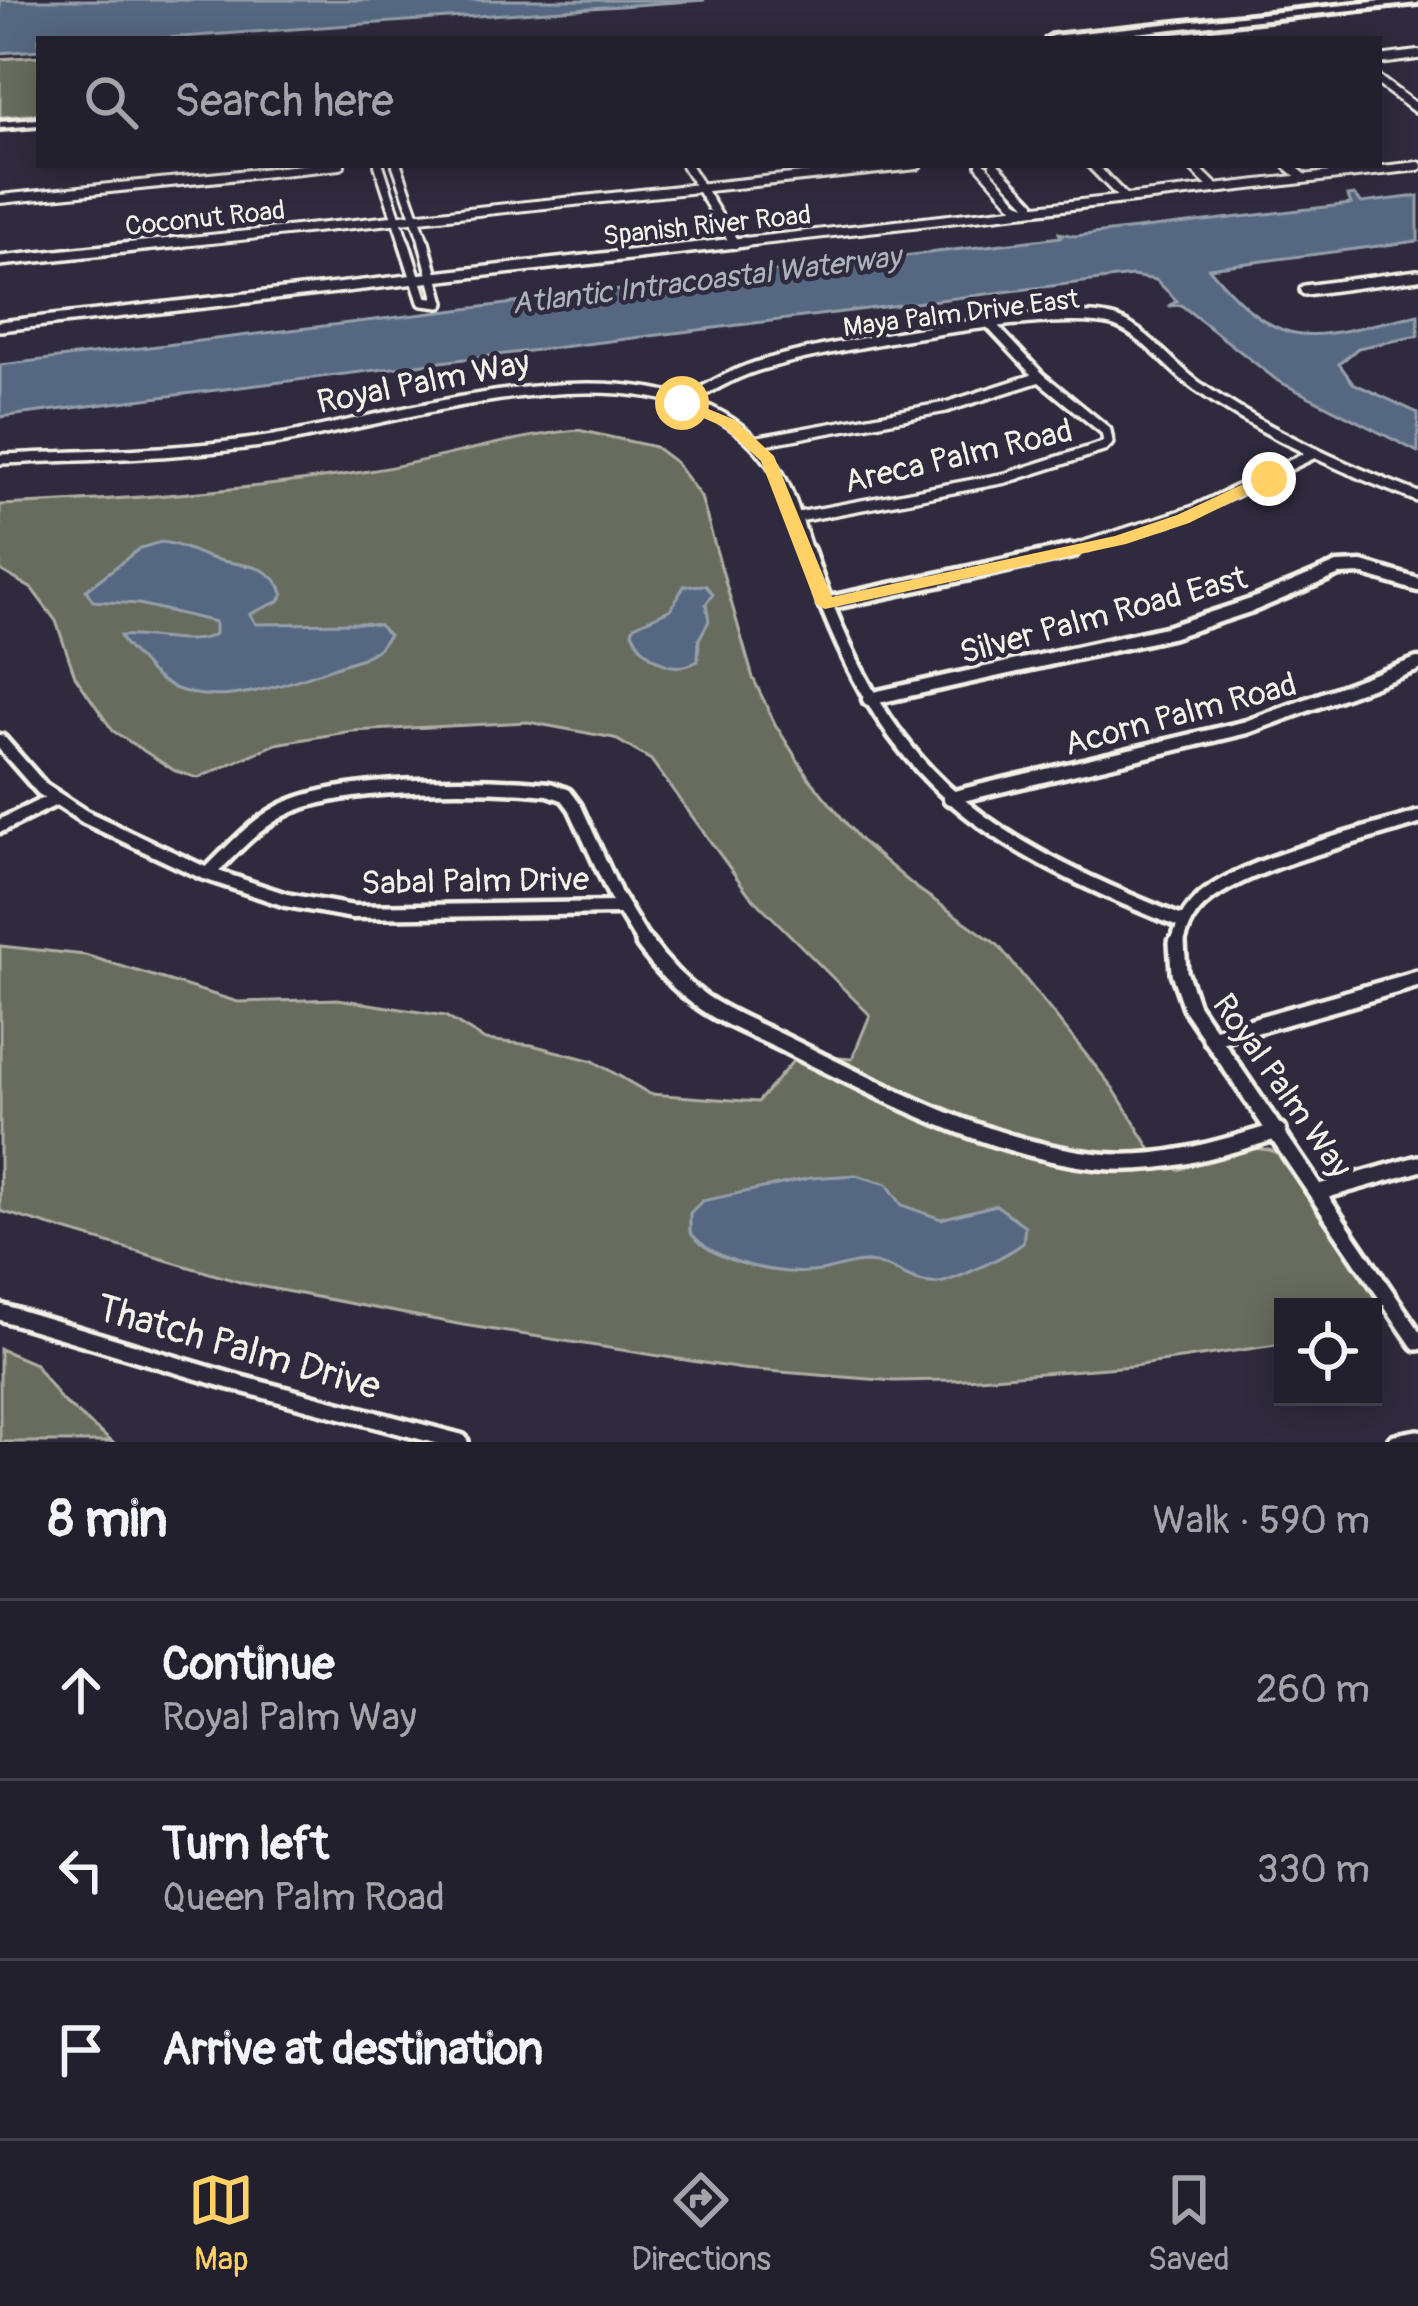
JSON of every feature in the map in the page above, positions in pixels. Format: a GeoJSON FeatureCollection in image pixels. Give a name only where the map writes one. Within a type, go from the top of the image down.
{"type":"FeatureCollection","features":[{"type":"Feature","properties":{"kind":"main road"},"geometry":{"type":"LineString","coordinates":[[1080,36],[1418,0]]}},
{"type":"Feature","properties":{"kind":"main road"},"geometry":{"type":"LineString","coordinates":[[0,124],[36,122]]}},
{"type":"Feature","properties":{"kind":"street"},"geometry":{"type":"LineString","coordinates":[[1382,60],[1418,55]]}},
{"type":"Feature","properties":{"kind":"street"},"geometry":{"type":"LineString","coordinates":[[1382,83],[1418,110]]}},
{"type":"Feature","properties":{"kind":"street"},"geometry":{"type":"LineString","coordinates":[[1400,97],[1418,94]]}},
{"type":"Feature","properties":{"kind":"street"},"geometry":{"type":"LineString","coordinates":[[1382,158],[1394,168]]}},
{"type":"Feature","properties":{"kind":"street","name":"Spanish River Road"},"geometry":{"type":"LineString","coordinates":[[0,326],[1418,166]]}},
{"type":"Feature","properties":{"kind":"street"},"geometry":{"type":"LineString","coordinates":[[0,199],[310,168]]}},
{"type":"Feature","properties":{"kind":"street"},"geometry":{"type":"LineString","coordinates":[[380,168],[423,301],[436,304],[443,300],[399,168]]}},
{"type":"Feature","properties":{"kind":"street"},"geometry":{"type":"LineString","coordinates":[[688,168],[735,244]]}},
{"type":"Feature","properties":{"kind":"street","name":"Coconut Road"},"geometry":{"type":"LineString","coordinates":[[0,261],[889,168]]}},
{"type":"Feature","properties":{"kind":"street"},"geometry":{"type":"LineString","coordinates":[[984,168],[1017,206],[1028,210],[1030,205],[997,168]]}},
{"type":"Feature","properties":{"kind":"street"},"geometry":{"type":"LineString","coordinates":[[1095,168],[1125,199]]}},
{"type":"Feature","properties":{"kind":"street"},"geometry":{"type":"LineString","coordinates":[[1193,168],[1216,189]]}},
{"type":"Feature","properties":{"kind":"street"},"geometry":{"type":"LineString","coordinates":[[1292,168],[1304,178]]}},
{"type":"Feature","properties":{"kind":"street"},"geometry":{"type":"LineString","coordinates":[[1304,290],[1418,275]]}},
{"type":"Feature","properties":{"kind":"street","name":"Maya Palm Drive East"},"geometry":{"type":"LineString","coordinates":[[682,403],[765,364],[912,334],[1088,318],[1112,321],[1224,404],[1315,453]]}},
{"type":"Feature","properties":{"kind":"street","name":"Areca Palm Road"},"geometry":{"type":"LineString","coordinates":[[794,518],[1006,478],[1103,447],[1108,442],[1106,431],[1040,377],[992,326]]}},
{"type":"Feature","properties":{"kind":"street"},"geometry":{"type":"LineString","coordinates":[[754,442],[946,406],[1040,377]]}},
{"type":"Feature","properties":{"kind":"street","name":"Royal Palm Way"},"geometry":{"type":"LineString","coordinates":[[0,459],[274,440],[536,388],[621,389],[682,403],[729,424],[754,442],[775,470],[825,604],[869,699],[950,798],[1010,845],[1053,869],[1184,922],[1174,952],[1177,974],[1191,1007],[1418,1342]]}},
{"type":"Feature","properties":{"kind":"street"},"geometry":{"type":"LineString","coordinates":[[825,604],[1120,541],[1216,506],[1315,453],[1418,496]]}},
{"type":"Feature","properties":{"kind":"street","name":"Silver Palm Road East"},"geometry":{"type":"LineString","coordinates":[[869,699],[1170,632],[1346,568],[1418,585]]}},
{"type":"Feature","properties":{"kind":"street","name":"Acorn Palm Road"},"geometry":{"type":"LineString","coordinates":[[950,798],[1247,727],[1418,664]]}},
{"type":"Feature","properties":{"kind":"street","name":"Sabal Palm Drive"},"geometry":{"type":"LineString","coordinates":[[0,741],[55,799],[131,841],[326,911],[619,908],[649,956],[672,981],[706,1005],[1012,1144],[1092,1160],[1151,1162],[1196,1156],[1278,1131]]}},
{"type":"Feature","properties":{"kind":"street"},"geometry":{"type":"LineString","coordinates":[[210,872],[266,819],[316,797],[358,790],[543,786],[556,789],[573,804],[619,908]]}},
{"type":"Feature","properties":{"kind":"street"},"geometry":{"type":"LineString","coordinates":[[0,826],[55,799]]}},
{"type":"Feature","properties":{"kind":"street"},"geometry":{"type":"LineString","coordinates":[[1184,922],[1199,902],[1231,878],[1418,818]]}},
{"type":"Feature","properties":{"kind":"street"},"geometry":{"type":"LineString","coordinates":[[1211,1038],[1418,979]]}},
{"type":"Feature","properties":{"kind":"street"},"geometry":{"type":"LineString","coordinates":[[1320,1192],[1418,1164]]}},
{"type":"Feature","properties":{"kind":"street","name":"Thatch Palm Drive"},"geometry":{"type":"LineString","coordinates":[[0,1312],[230,1381],[460,1442]]}},
{"type":"Feature","properties":{"kind":"street"},"geometry":{"type":"LineString","coordinates":[[1396,1442],[1418,1438]]}},
{"type":"Feature","properties":{"kind":"green space"},"geometry":{"type":"Polygon","coordinates":[[[36,56],[36,114],[0,117],[0,59],[36,56]]]}},
{"type":"Feature","properties":{"kind":"green space"},"geometry":{"type":"Polygon","coordinates":[[[578,430],[655,447],[675,462],[701,497],[753,678],[775,724],[809,778],[860,840],[914,886],[998,945],[1113,1088],[1151,1150],[1178,1170],[1244,1150],[1281,1155],[1378,1298],[1274,1298],[1274,1345],[1133,1366],[894,1381],[742,1369],[463,1325],[243,1283],[0,1211],[0,946],[85,955],[238,1002],[338,999],[445,1016],[485,1040],[532,1045],[593,1061],[650,1094],[758,1102],[798,1055],[852,1059],[870,1015],[748,893],[651,760],[614,738],[528,722],[352,731],[276,744],[198,778],[175,771],[113,731],[75,676],[56,621],[32,589],[0,570],[0,505],[277,484],[395,466],[578,430]]]}},
{"type":"Feature","properties":{"kind":"green space"},"geometry":{"type":"Polygon","coordinates":[[[0,1349],[35,1364],[61,1400],[112,1442],[0,1442],[0,1349]]]}},
{"type":"Feature","properties":{"kind":"water"},"geometry":{"type":"Polygon","coordinates":[[[0,0],[705,0],[195,36],[36,36],[36,50],[0,53],[0,0]]]}},
{"type":"Feature","properties":{"kind":"water","name":"Atlantic Intracoastal Waterway"},"geometry":{"type":"Polygon","coordinates":[[[1348,196],[1362,203],[1418,196],[1418,241],[1209,268],[1260,318],[1303,334],[1351,330],[1418,315],[1418,336],[1358,348],[1339,364],[1353,383],[1418,413],[1418,452],[1278,381],[1181,305],[1168,306],[1177,301],[1156,280],[1132,276],[0,417],[0,365],[1061,237],[1059,233],[1075,236],[1351,204],[1348,196]]]}},
{"type":"Feature","properties":{"kind":"water"},"geometry":{"type":"Polygon","coordinates":[[[161,542],[270,575],[283,594],[279,601],[250,614],[256,624],[364,623],[379,625],[389,635],[377,650],[360,659],[248,693],[191,693],[166,684],[120,636],[195,640],[215,634],[215,622],[139,604],[93,601],[86,590],[140,548],[161,542]]]}},
{"type":"Feature","properties":{"kind":"water"},"geometry":{"type":"Polygon","coordinates":[[[705,585],[713,594],[706,604],[709,621],[699,639],[698,661],[678,666],[651,657],[632,632],[634,626],[671,609],[684,586],[705,585]]]}},
{"type":"Feature","properties":{"kind":"water"},"geometry":{"type":"Polygon","coordinates":[[[856,1175],[887,1184],[902,1205],[941,1219],[996,1205],[1025,1226],[1023,1243],[969,1272],[929,1283],[867,1262],[805,1272],[750,1266],[715,1252],[690,1232],[690,1213],[702,1201],[810,1178],[856,1175]]]}},
{"type":"Feature","properties":{"kind":"route"},"geometry":{"type":"LineString","coordinates":[[682,403],[729,424],[769,459],[825,604],[1120,541],[1216,506],[1269,479]]}}]}
